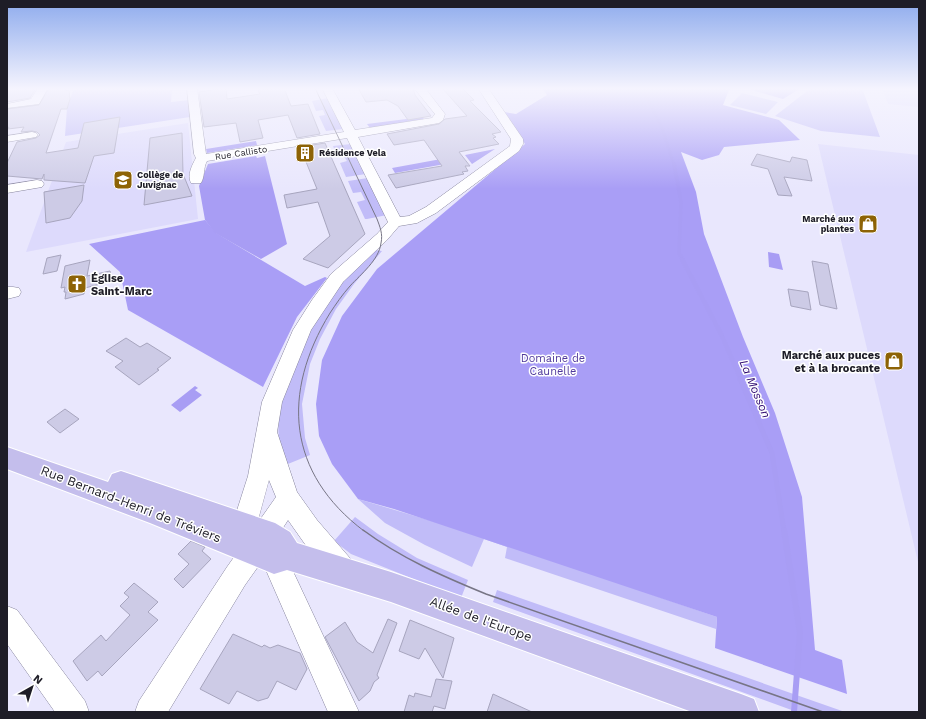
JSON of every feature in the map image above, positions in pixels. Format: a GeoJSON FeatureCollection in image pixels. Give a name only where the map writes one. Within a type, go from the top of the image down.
{"type":"FeatureCollection","features":[{"type":"Feature","properties":{"kind":"main road","name":"Rue Bernard-Henri de Tréviers"},"geometry":{"type":"LineString","coordinates":[[7,444],[265,545]]}},
{"type":"Feature","properties":{"kind":"main road","name":"Rue Bernard-Henri de Tréviers"},"geometry":{"type":"LineString","coordinates":[[7,458],[156,512],[265,545]]}},
{"type":"Feature","properties":{"kind":"main road","name":"Allée de l'Europe"},"geometry":{"type":"LineString","coordinates":[[265,545],[347,574],[391,587],[741,712]]}},
{"type":"Feature","properties":{"kind":"street","name":"Rue Callisto"},"geometry":{"type":"LineString","coordinates":[[196,122],[200,154],[202,158],[431,122]]}},
{"type":"Feature","properties":{"kind":"street"},"geometry":{"type":"LineString","coordinates":[[343,122],[394,216],[395,222]]}},
{"type":"Feature","properties":{"kind":"street"},"geometry":{"type":"LineString","coordinates":[[344,712],[265,545],[246,512],[259,476],[272,402],[302,330],[318,304],[337,278],[382,237],[395,222],[412,220],[431,210],[515,148],[517,139],[505,122]]}},
{"type":"Feature","properties":{"kind":"street"},"geometry":{"type":"LineString","coordinates":[[7,139],[32,135]]}},
{"type":"Feature","properties":{"kind":"street"},"geometry":{"type":"LineString","coordinates":[[196,180],[197,167],[202,158]]}},
{"type":"Feature","properties":{"kind":"street"},"geometry":{"type":"LineString","coordinates":[[7,189],[37,184]]}},
{"type":"Feature","properties":{"kind":"street"},"geometry":{"type":"LineString","coordinates":[[267,430],[273,455],[288,499],[302,519],[347,574]]}},
{"type":"Feature","properties":{"kind":"street"},"geometry":{"type":"LineString","coordinates":[[156,710],[236,576],[265,545],[288,499]]}},
{"type":"Feature","properties":{"kind":"street"},"geometry":{"type":"LineString","coordinates":[[7,620],[74,712]]}},
{"type":"Feature","properties":{"kind":"shaded area"},"geometry":{"type":"Polygon","coordinates":[[[66,122],[160,122],[65,136],[66,122]]]}},
{"type":"Feature","properties":{"kind":"shaded area"},"geometry":{"type":"Polygon","coordinates":[[[322,122],[339,122],[343,129],[326,131],[322,122]]]}},
{"type":"Feature","properties":{"kind":"shaded area"},"geometry":{"type":"Polygon","coordinates":[[[386,122],[409,122],[370,128],[367,124],[386,122]]]}},
{"type":"Feature","properties":{"kind":"shaded area"},"geometry":{"type":"Polygon","coordinates":[[[792,122],[874,122],[880,137],[821,131],[792,122]]]}},
{"type":"Feature","properties":{"kind":"shaded area","name":"Collège de Juvignac"},"geometry":{"type":"Polygon","coordinates":[[[188,123],[198,219],[26,252],[66,142],[188,123]]]}},
{"type":"Feature","properties":{"kind":"shaded area"},"geometry":{"type":"Polygon","coordinates":[[[256,141],[257,145],[207,153],[206,149],[256,141]]]}},
{"type":"Feature","properties":{"kind":"shaded area"},"geometry":{"type":"Polygon","coordinates":[[[351,144],[366,174],[346,177],[340,163],[347,161],[343,155],[337,156],[333,146],[351,144]]]}},
{"type":"Feature","properties":{"kind":"shaded area","name":"Marché aux puces et à la brocante"},"geometry":{"type":"Polygon","coordinates":[[[818,144],[919,155],[919,566],[818,144]]]}},
{"type":"Feature","properties":{"kind":"shaded area"},"geometry":{"type":"Polygon","coordinates":[[[495,149],[472,164],[465,155],[495,149]]]}},
{"type":"Feature","properties":{"kind":"shaded area"},"geometry":{"type":"Polygon","coordinates":[[[256,156],[257,158],[265,156],[287,244],[261,259],[215,233],[205,220],[199,186],[208,164],[256,156]]]}},
{"type":"Feature","properties":{"kind":"shaded area"},"geometry":{"type":"Polygon","coordinates":[[[452,157],[456,162],[395,173],[392,168],[452,157]]]}},
{"type":"Feature","properties":{"kind":"shaded area"},"geometry":{"type":"Polygon","coordinates":[[[368,178],[387,215],[365,219],[357,202],[365,200],[361,192],[353,193],[348,181],[368,178]]]}},
{"type":"Feature","properties":{"kind":"shaded area"},"geometry":{"type":"Polygon","coordinates":[[[375,250],[382,251],[354,284],[336,309],[320,339],[310,364],[302,404],[305,438],[310,455],[283,466],[278,424],[287,384],[302,346],[332,295],[351,273],[375,250]]]}},
{"type":"Feature","properties":{"kind":"shaded area"},"geometry":{"type":"Polygon","coordinates":[[[768,252],[779,254],[783,270],[769,267],[768,252]]]}},
{"type":"Feature","properties":{"kind":"shaded area"},"geometry":{"type":"Polygon","coordinates":[[[195,386],[198,388],[195,390],[202,395],[180,412],[171,405],[195,386]]]}},
{"type":"Feature","properties":{"kind":"shaded area"},"geometry":{"type":"Polygon","coordinates":[[[358,499],[482,536],[717,617],[716,629],[505,558],[507,547],[484,539],[472,567],[425,545],[385,523],[358,499]]]}},
{"type":"Feature","properties":{"kind":"shaded area"},"geometry":{"type":"Polygon","coordinates":[[[355,517],[378,534],[417,558],[468,580],[461,598],[351,554],[334,541],[355,517]]]}},
{"type":"Feature","properties":{"kind":"shaded area"},"geometry":{"type":"Polygon","coordinates":[[[497,590],[845,712],[797,712],[493,602],[497,590]]]}},
{"type":"Feature","properties":{"kind":"green space","name":"Domaine de Caunelle"},"geometry":{"type":"Polygon","coordinates":[[[510,122],[781,122],[800,140],[724,147],[719,155],[702,160],[681,152],[696,192],[704,234],[743,337],[775,413],[802,497],[815,650],[842,660],[847,694],[715,648],[717,617],[394,509],[358,499],[332,464],[319,436],[316,404],[322,360],[342,316],[377,269],[525,144],[510,122]]]}},
{"type":"Feature","properties":{"kind":"green space"},"geometry":{"type":"Polygon","coordinates":[[[205,220],[216,233],[305,286],[325,277],[327,278],[297,317],[263,387],[128,310],[120,272],[89,244],[205,220]]]}},
{"type":"Feature","properties":{"kind":"building"},"geometry":{"type":"Polygon","coordinates":[[[7,122],[57,122],[46,153],[78,148],[84,123],[119,122],[114,153],[94,156],[85,183],[44,180],[44,174],[42,179],[7,176],[7,163],[17,142],[36,138],[40,135],[37,132],[32,131],[21,132],[24,127],[7,128],[7,122]]]}},
{"type":"Feature","properties":{"kind":"building"},"geometry":{"type":"Polygon","coordinates":[[[203,122],[258,122],[263,138],[240,142],[236,123],[204,127],[203,122]]]}},
{"type":"Feature","properties":{"kind":"building"},"geometry":{"type":"Polygon","coordinates":[[[291,122],[315,122],[320,134],[297,138],[291,122]]]}},
{"type":"Feature","properties":{"kind":"building"},"geometry":{"type":"Polygon","coordinates":[[[442,122],[491,122],[501,132],[492,134],[496,137],[493,138],[499,144],[459,152],[470,166],[465,166],[468,171],[462,172],[464,174],[396,188],[388,175],[442,166],[424,140],[394,145],[387,134],[439,124],[442,122]]]}},
{"type":"Feature","properties":{"kind":"building"},"geometry":{"type":"Polygon","coordinates":[[[182,133],[183,174],[192,196],[144,205],[150,138],[182,133]]]}},
{"type":"Feature","properties":{"kind":"building"},"geometry":{"type":"Polygon","coordinates":[[[325,143],[365,234],[328,268],[303,259],[330,236],[318,202],[287,208],[284,195],[317,189],[300,147],[325,143]]]}},
{"type":"Feature","properties":{"kind":"building"},"geometry":{"type":"Polygon","coordinates":[[[757,154],[790,162],[792,157],[807,160],[812,181],[784,177],[792,196],[778,195],[768,169],[751,165],[757,154]]]}},
{"type":"Feature","properties":{"kind":"building"},"geometry":{"type":"Polygon","coordinates":[[[84,185],[82,201],[70,218],[46,223],[44,192],[84,185]]]}},
{"type":"Feature","properties":{"kind":"building"},"geometry":{"type":"Polygon","coordinates":[[[61,255],[57,271],[43,274],[47,258],[61,255]]]}},
{"type":"Feature","properties":{"kind":"building"},"geometry":{"type":"Polygon","coordinates":[[[90,260],[87,276],[110,271],[112,281],[85,288],[84,294],[65,299],[65,287],[61,288],[65,266],[90,260]]]}},
{"type":"Feature","properties":{"kind":"building"},"geometry":{"type":"Polygon","coordinates":[[[812,261],[828,264],[837,309],[820,305],[812,261]]]}},
{"type":"Feature","properties":{"kind":"building"},"geometry":{"type":"Polygon","coordinates":[[[788,289],[808,292],[811,310],[791,306],[788,289]]]}},
{"type":"Feature","properties":{"kind":"building"},"geometry":{"type":"Polygon","coordinates":[[[126,338],[140,347],[147,343],[171,358],[157,369],[159,370],[139,385],[115,367],[123,361],[106,351],[126,338]]]}},
{"type":"Feature","properties":{"kind":"building"},"geometry":{"type":"Polygon","coordinates":[[[65,409],[79,419],[60,433],[47,422],[65,409]]]}},
{"type":"Feature","properties":{"kind":"building"},"geometry":{"type":"Polygon","coordinates":[[[191,541],[205,547],[202,551],[211,559],[183,588],[174,579],[189,564],[178,554],[191,541]]]}},
{"type":"Feature","properties":{"kind":"building"},"geometry":{"type":"Polygon","coordinates":[[[134,583],[158,602],[148,612],[158,620],[102,676],[98,671],[87,681],[73,661],[101,635],[106,641],[130,615],[120,606],[129,597],[124,593],[134,583]]]}},
{"type":"Feature","properties":{"kind":"building"},"geometry":{"type":"Polygon","coordinates":[[[388,619],[397,623],[377,675],[379,678],[374,682],[370,691],[359,701],[325,637],[345,622],[357,642],[373,653],[388,619]]]}},
{"type":"Feature","properties":{"kind":"building"},"geometry":{"type":"Polygon","coordinates":[[[410,620],[454,638],[443,678],[425,648],[419,659],[399,651],[410,620]]]}},
{"type":"Feature","properties":{"kind":"building"},"geometry":{"type":"Polygon","coordinates":[[[233,634],[262,647],[264,645],[270,648],[278,645],[300,653],[307,669],[296,690],[277,681],[268,698],[258,701],[237,691],[229,704],[200,689],[233,634]]]}},
{"type":"Feature","properties":{"kind":"building"},"geometry":{"type":"Polygon","coordinates":[[[436,679],[452,681],[445,709],[434,706],[432,712],[404,712],[409,695],[414,697],[415,693],[431,697],[436,679]]]}},
{"type":"Feature","properties":{"kind":"building"},"geometry":{"type":"Polygon","coordinates":[[[493,694],[532,712],[487,712],[493,694]]]}},
{"type":"Feature","properties":{"kind":"waterway","name":"La Mosson"},"geometry":{"type":"LineString","coordinates":[[659,122],[674,165]]}},
{"type":"Feature","properties":{"kind":"waterway","name":"La Mosson"},"geometry":{"type":"LineString","coordinates":[[674,164],[681,202],[679,253],[683,260]]}},
{"type":"Feature","properties":{"kind":"waterway","name":"La Mosson"},"geometry":{"type":"LineString","coordinates":[[682,259],[722,336],[741,380]]}},
{"type":"Feature","properties":{"kind":"waterway","name":"La Mosson"},"geometry":{"type":"LineString","coordinates":[[740,379],[772,453],[784,531]]}},
{"type":"Feature","properties":{"kind":"waterway","name":"La Mosson"},"geometry":{"type":"LineString","coordinates":[[784,530],[800,633],[794,712]]}},
{"type":"Feature","properties":{"kind":"tram line"},"geometry":{"type":"LineString","coordinates":[[331,122],[377,219],[382,240],[377,255],[339,300],[330,313],[314,343],[304,373],[299,402],[300,430],[306,458],[319,484],[338,508],[364,531]]}},
{"type":"Feature","properties":{"kind":"tram line"},"geometry":{"type":"LineString","coordinates":[[363,530],[377,540],[422,566],[486,594],[823,712]]}},
{"type":"Feature","properties":{"kind":"place","name":"Résidence Vela"},"geometry":{"type":"Point","coordinates":[305,153]}},
{"type":"Feature","properties":{"kind":"place","name":"Collège de Juvignac"},"geometry":{"type":"Point","coordinates":[123,180]}},
{"type":"Feature","properties":{"kind":"place","name":"Marché aux plantes"},"geometry":{"type":"Point","coordinates":[868,224]}},
{"type":"Feature","properties":{"kind":"place","name":"Église Saint-Marc"},"geometry":{"type":"Point","coordinates":[77,284]}},
{"type":"Feature","properties":{"kind":"place","name":"Marché aux puces et à la brocante"},"geometry":{"type":"Point","coordinates":[894,361]}}]}
